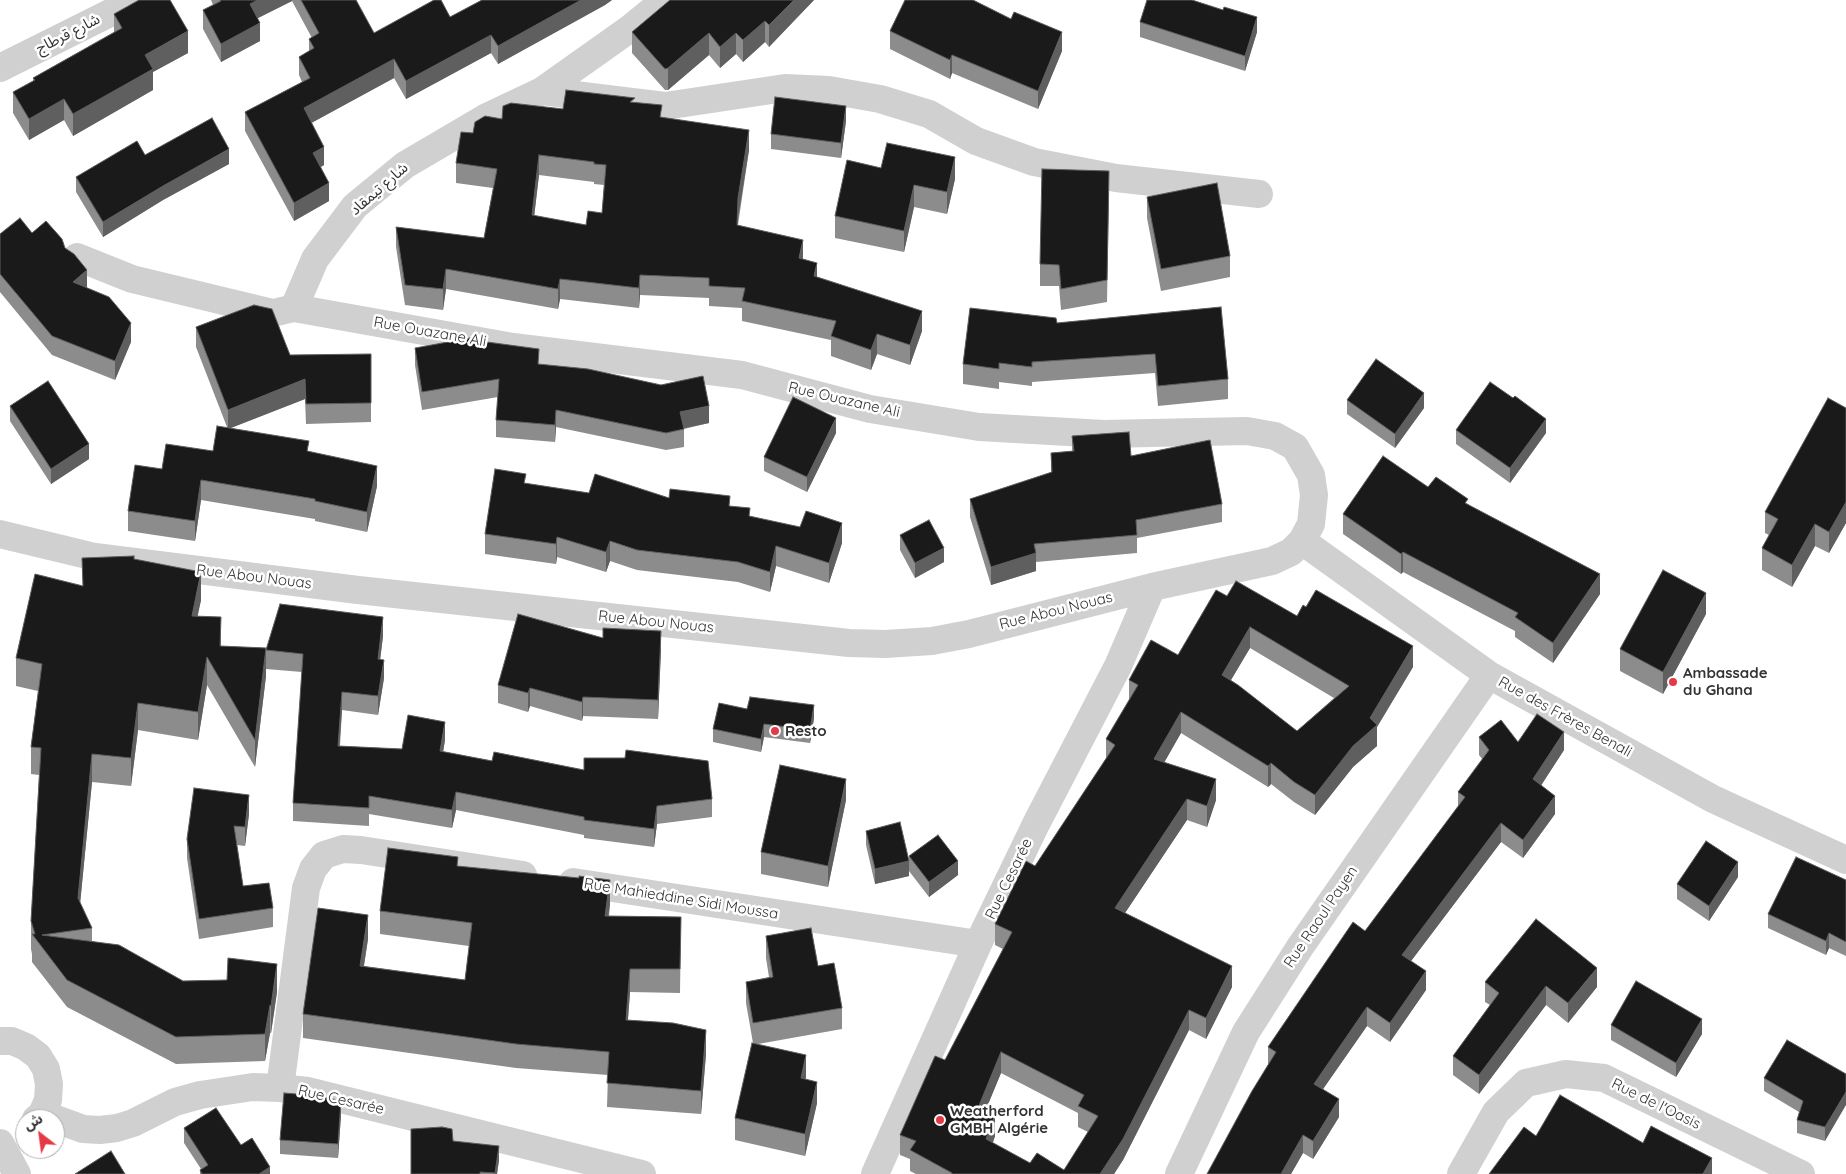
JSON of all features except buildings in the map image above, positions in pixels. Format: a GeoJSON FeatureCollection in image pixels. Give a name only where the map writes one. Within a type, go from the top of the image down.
{"type":"FeatureCollection","features":[{"type":"Feature","properties":{"kind":"street","name":"شارع قرطاج"},"geometry":{"type":"LineString","coordinates":[[0,68],[136,0]]}},
{"type":"Feature","properties":{"kind":"street","name":"شارع تيمقاد"},"geometry":{"type":"LineString","coordinates":[[294,308],[315,259],[355,206],[406,165],[485,118],[542,90],[628,30],[665,0]]}},
{"type":"Feature","properties":{"kind":"street"},"geometry":{"type":"LineString","coordinates":[[542,90],[665,106],[785,88],[829,90],[880,99],[929,114],[976,141],[1034,162],[1116,178],[1259,194]]}},
{"type":"Feature","properties":{"kind":"street"},"geometry":{"type":"LineString","coordinates":[[77,257],[132,279],[274,313],[294,308]]}},
{"type":"Feature","properties":{"kind":"street","name":"Rue Ouazane Ali"},"geometry":{"type":"LineString","coordinates":[[294,308],[514,347],[742,374],[870,409],[979,427],[1104,434],[1247,431],[1274,436],[1295,447],[1311,475],[1314,495],[1311,524],[1302,542]]}},
{"type":"Feature","properties":{"kind":"street","name":"Rue Abou Nouas"},"geometry":{"type":"LineString","coordinates":[[0,534],[95,556],[358,590],[849,643],[885,644],[932,641],[1152,587],[1272,561],[1291,552],[1302,542]]}},
{"type":"Feature","properties":{"kind":"street","name":"Rue des Frères Benali"},"geometry":{"type":"LineString","coordinates":[[1302,542],[1489,675],[1713,799],[1846,860]]}},
{"type":"Feature","properties":{"kind":"street","name":"Rue Cesarée"},"geometry":{"type":"LineString","coordinates":[[875,1174],[978,944],[1036,824],[1118,666],[1152,587]]}},
{"type":"Feature","properties":{"kind":"street","name":"Rue Raoul Payen"},"geometry":{"type":"LineString","coordinates":[[1179,1174],[1246,1032],[1300,947],[1489,675]]}},
{"type":"Feature","properties":{"kind":"street","name":"Rue Mahieddine Sidi Moussa"},"geometry":{"type":"LineString","coordinates":[[280,1088],[306,888],[313,869],[324,855],[343,849],[361,850],[978,944]]}},
{"type":"Feature","properties":{"kind":"street"},"geometry":{"type":"LineString","coordinates":[[0,1040],[12,1041],[26,1046],[38,1056],[46,1069],[49,1084],[48,1100],[42,1109]]}},
{"type":"Feature","properties":{"kind":"street","name":"Rue de l'Oasis"},"geometry":{"type":"LineString","coordinates":[[1461,1174],[1496,1112],[1526,1083],[1566,1074],[1604,1078],[1801,1174]]}},
{"type":"Feature","properties":{"kind":"street","name":"Rue Cesarée"},"geometry":{"type":"LineString","coordinates":[[65,1125],[100,1130],[117,1128],[133,1123],[175,1102],[200,1095],[253,1087],[280,1088],[308,1091],[642,1174]]}},
{"type":"Feature","properties":{"kind":"street"},"geometry":{"type":"LineString","coordinates":[[0,1134],[15,1133]]}},
{"type":"Feature","properties":{"kind":"street"},"geometry":{"type":"LineString","coordinates":[[0,1143],[17,1174]]}},
{"type":"Feature","properties":{"kind":"place","name":"Ambassade du Ghana"},"geometry":{"type":"Point","coordinates":[1673,682]}},
{"type":"Feature","properties":{"kind":"place","name":"Resto"},"geometry":{"type":"Point","coordinates":[775,731]}},
{"type":"Feature","properties":{"kind":"place","name":"Weatherford GMBH Algérie"},"geometry":{"type":"Point","coordinates":[940,1120]}}]}
